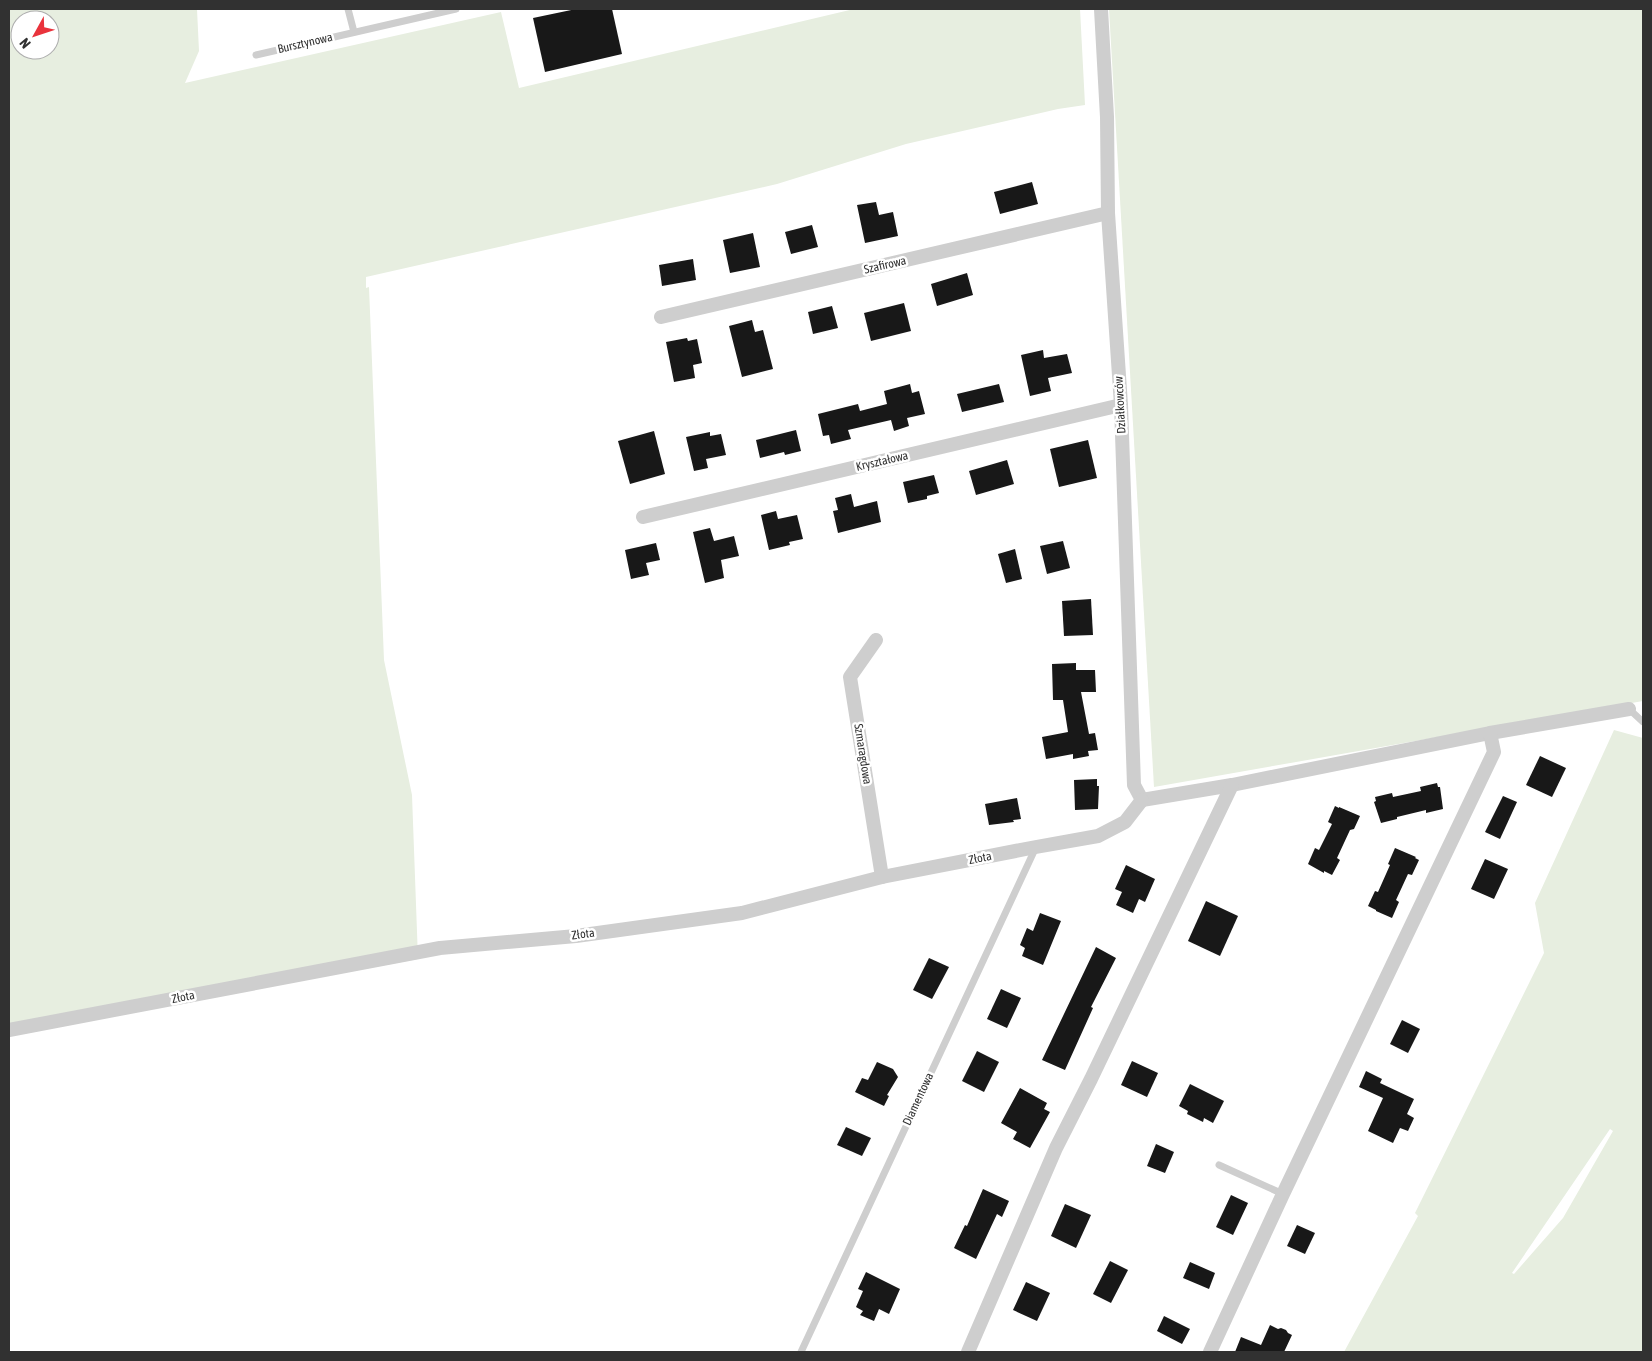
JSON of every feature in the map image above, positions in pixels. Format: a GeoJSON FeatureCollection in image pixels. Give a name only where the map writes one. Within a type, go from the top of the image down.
{"type":"FeatureCollection","features":[{"type":"Feature","properties":{"kind":"street","name":"Działkowców"},"geometry":{"type":"LineString","coordinates":[[1101,9],[1107,117],[1108,213],[1121,405],[1134,785],[1142,800]]}},
{"type":"Feature","properties":{"kind":"street","name":"Szafirowa"},"geometry":{"type":"LineString","coordinates":[[662,318],[1108,213]]}},
{"type":"Feature","properties":{"kind":"street","name":"Kryształowa"},"geometry":{"type":"LineString","coordinates":[[643,517],[1121,405]]}},
{"type":"Feature","properties":{"kind":"street","name":"Szmaragdowa"},"geometry":{"type":"LineString","coordinates":[[876,640],[850,676],[882,877]]}},
{"type":"Feature","properties":{"kind":"street"},"geometry":{"type":"LineString","coordinates":[[1142,800],[1232,785],[1490,734],[1629,709]]}},
{"type":"Feature","properties":{"kind":"street"},"geometry":{"type":"LineString","coordinates":[[1210,1352],[1283,1194],[1494,752],[1490,734]]}},
{"type":"Feature","properties":{"kind":"street"},"geometry":{"type":"LineString","coordinates":[[968,1352],[1056,1148],[1232,785]]}},
{"type":"Feature","properties":{"kind":"street","name":"Złota"},"geometry":{"type":"LineString","coordinates":[[9,1030],[440,948],[576,936],[742,913],[882,877],[1036,846],[1098,836],[1125,822],[1142,800]]}},
{"type":"Feature","properties":{"kind":"lane"},"geometry":{"type":"LineString","coordinates":[[348,9],[354,32]]}},
{"type":"Feature","properties":{"kind":"lane","name":"Bursztynowa"},"geometry":{"type":"LineString","coordinates":[[256,55],[456,9]]}},
{"type":"Feature","properties":{"kind":"lane"},"geometry":{"type":"LineString","coordinates":[[1629,709],[1643,722]]}},
{"type":"Feature","properties":{"kind":"lane","name":"Diamentowa"},"geometry":{"type":"LineString","coordinates":[[801,1352],[1036,846]]}},
{"type":"Feature","properties":{"kind":"lane"},"geometry":{"type":"LineString","coordinates":[[1219,1165],[1283,1194]]}},
{"type":"Feature","properties":{"kind":"shaded area"},"geometry":{"type":"Polygon","coordinates":[[[9,9],[197,9],[199,51],[185,83],[501,12],[519,88],[854,9],[1080,9],[1085,105],[1058,109],[906,144],[777,184],[366,277],[366,288],[369,287],[384,660],[412,795],[418,959],[9,1035],[9,9]]]}},
{"type":"Feature","properties":{"kind":"shaded area"},"geometry":{"type":"Polygon","coordinates":[[[1109,9],[1643,9],[1643,701],[1154,787],[1109,9]]]}},
{"type":"Feature","properties":{"kind":"shaded area"},"geometry":{"type":"Polygon","coordinates":[[[1614,730],[1643,738],[1643,1352],[1344,1352],[1418,1216],[1415,1213],[1544,953],[1535,903],[1614,730]],[[1610,1129],[1512,1273],[1514,1274],[1563,1218],[1613,1131],[1610,1129]]]}},
{"type":"Feature","properties":{"kind":"building"},"geometry":{"type":"Polygon","coordinates":[[[576,9],[612,9],[622,54],[545,72],[533,18],[576,9]]]}},
{"type":"Feature","properties":{"kind":"building"},"geometry":{"type":"Polygon","coordinates":[[[1032,182],[1038,204],[1000,214],[994,192],[1032,182]]]}},
{"type":"Feature","properties":{"kind":"building"},"geometry":{"type":"Polygon","coordinates":[[[876,202],[879,215],[893,212],[898,236],[865,243],[857,205],[876,202]]]}},
{"type":"Feature","properties":{"kind":"building"},"geometry":{"type":"Polygon","coordinates":[[[812,225],[818,247],[791,254],[785,232],[812,225]]]}},
{"type":"Feature","properties":{"kind":"building"},"geometry":{"type":"Polygon","coordinates":[[[753,233],[760,267],[730,273],[723,240],[753,233]]]}},
{"type":"Feature","properties":{"kind":"building"},"geometry":{"type":"Polygon","coordinates":[[[693,259],[696,280],[662,286],[659,265],[693,259]]]}},
{"type":"Feature","properties":{"kind":"building"},"geometry":{"type":"Polygon","coordinates":[[[967,273],[973,295],[937,306],[931,284],[967,273]]]}},
{"type":"Feature","properties":{"kind":"building"},"geometry":{"type":"Polygon","coordinates":[[[904,303],[911,331],[871,341],[864,313],[904,303]]]}},
{"type":"Feature","properties":{"kind":"building"},"geometry":{"type":"Polygon","coordinates":[[[832,306],[838,328],[813,334],[808,312],[832,306]]]}},
{"type":"Feature","properties":{"kind":"building"},"geometry":{"type":"Polygon","coordinates":[[[752,320],[755,332],[763,330],[773,369],[742,377],[729,326],[752,320]]]}},
{"type":"Feature","properties":{"kind":"building"},"geometry":{"type":"Polygon","coordinates":[[[687,338],[688,341],[697,339],[702,363],[693,365],[695,378],[674,382],[666,342],[687,338]]]}},
{"type":"Feature","properties":{"kind":"building"},"geometry":{"type":"Polygon","coordinates":[[[1043,350],[1044,358],[1067,354],[1072,373],[1048,378],[1051,391],[1030,396],[1021,355],[1043,350]]]}},
{"type":"Feature","properties":{"kind":"building"},"geometry":{"type":"Polygon","coordinates":[[[910,384],[912,393],[919,391],[925,414],[907,418],[909,426],[894,431],[891,420],[848,430],[851,439],[831,444],[829,435],[823,436],[818,414],[858,404],[860,411],[887,404],[884,391],[910,384]]]}},
{"type":"Feature","properties":{"kind":"building"},"geometry":{"type":"Polygon","coordinates":[[[999,384],[1004,402],[962,412],[957,394],[999,384]]]}},
{"type":"Feature","properties":{"kind":"building"},"geometry":{"type":"Polygon","coordinates":[[[796,430],[801,451],[785,455],[784,452],[760,458],[756,440],[796,430]]]}},
{"type":"Feature","properties":{"kind":"building"},"geometry":{"type":"Polygon","coordinates":[[[654,431],[665,474],[630,484],[618,441],[654,431]]]}},
{"type":"Feature","properties":{"kind":"building"},"geometry":{"type":"Polygon","coordinates":[[[710,432],[710,436],[721,434],[726,455],[706,459],[708,468],[694,471],[686,437],[710,432]]]}},
{"type":"Feature","properties":{"kind":"building"},"geometry":{"type":"Polygon","coordinates":[[[1088,440],[1097,478],[1059,487],[1050,449],[1088,440]]]}},
{"type":"Feature","properties":{"kind":"building"},"geometry":{"type":"Polygon","coordinates":[[[1007,460],[1014,484],[976,495],[969,471],[1007,460]]]}},
{"type":"Feature","properties":{"kind":"building"},"geometry":{"type":"Polygon","coordinates":[[[934,475],[939,493],[927,496],[927,499],[908,503],[903,482],[934,475]]]}},
{"type":"Feature","properties":{"kind":"building"},"geometry":{"type":"Polygon","coordinates":[[[851,494],[854,507],[877,501],[881,522],[838,533],[833,511],[838,510],[835,498],[851,494]]]}},
{"type":"Feature","properties":{"kind":"building"},"geometry":{"type":"Polygon","coordinates":[[[776,511],[778,519],[797,515],[803,539],[789,542],[790,545],[769,550],[761,515],[776,511]]]}},
{"type":"Feature","properties":{"kind":"building"},"geometry":{"type":"Polygon","coordinates":[[[710,528],[714,541],[734,536],[739,556],[721,560],[724,578],[705,583],[693,532],[710,528]]]}},
{"type":"Feature","properties":{"kind":"building"},"geometry":{"type":"Polygon","coordinates":[[[1063,541],[1070,568],[1047,574],[1040,546],[1063,541]]]}},
{"type":"Feature","properties":{"kind":"building"},"geometry":{"type":"Polygon","coordinates":[[[656,543],[660,560],[646,563],[649,575],[631,579],[625,550],[656,543]]]}},
{"type":"Feature","properties":{"kind":"building"},"geometry":{"type":"Polygon","coordinates":[[[1015,549],[1022,579],[1006,583],[998,554],[1015,549]]]}},
{"type":"Feature","properties":{"kind":"building"},"geometry":{"type":"Polygon","coordinates":[[[1091,599],[1093,635],[1064,636],[1062,601],[1091,599]]]}},
{"type":"Feature","properties":{"kind":"building"},"geometry":{"type":"Polygon","coordinates":[[[1076,663],[1076,670],[1095,670],[1096,692],[1081,692],[1089,734],[1095,733],[1098,750],[1088,751],[1089,756],[1073,759],[1073,754],[1046,759],[1042,737],[1068,732],[1063,700],[1053,700],[1052,664],[1076,663]]]}},
{"type":"Feature","properties":{"kind":"building"},"geometry":{"type":"Polygon","coordinates":[[[1540,756],[1566,768],[1552,797],[1526,785],[1540,756]]]}},
{"type":"Feature","properties":{"kind":"building"},"geometry":{"type":"Polygon","coordinates":[[[1097,779],[1097,786],[1099,786],[1098,809],[1075,810],[1074,780],[1097,779]]]}},
{"type":"Feature","properties":{"kind":"building"},"geometry":{"type":"Polygon","coordinates":[[[1437,783],[1438,787],[1440,787],[1443,809],[1426,813],[1426,810],[1381,823],[1374,802],[1376,801],[1375,797],[1392,793],[1393,797],[1421,791],[1420,787],[1437,783]]]}},
{"type":"Feature","properties":{"kind":"building"},"geometry":{"type":"Polygon","coordinates":[[[1503,796],[1517,802],[1500,839],[1485,832],[1503,796]]]}},
{"type":"Feature","properties":{"kind":"building"},"geometry":{"type":"Polygon","coordinates":[[[1017,798],[1021,819],[1013,820],[1014,822],[989,825],[985,804],[1017,798]]]}},
{"type":"Feature","properties":{"kind":"building"},"geometry":{"type":"Polygon","coordinates":[[[1335,806],[1360,816],[1354,829],[1350,830],[1337,858],[1340,860],[1332,875],[1324,871],[1324,873],[1308,864],[1315,848],[1319,850],[1332,824],[1328,822],[1335,806]]]}},
{"type":"Feature","properties":{"kind":"building"},"geometry":{"type":"Polygon","coordinates":[[[1395,848],[1419,860],[1412,875],[1408,874],[1396,900],[1399,902],[1392,918],[1368,906],[1375,891],[1378,892],[1395,848]]]}},
{"type":"Feature","properties":{"kind":"building"},"geometry":{"type":"Polygon","coordinates":[[[1485,859],[1508,869],[1494,899],[1471,889],[1485,859]]]}},
{"type":"Feature","properties":{"kind":"building"},"geometry":{"type":"Polygon","coordinates":[[[1126,865],[1155,879],[1145,902],[1139,899],[1133,913],[1116,905],[1122,892],[1115,889],[1126,865]]]}},
{"type":"Feature","properties":{"kind":"building"},"geometry":{"type":"Polygon","coordinates":[[[1206,901],[1238,916],[1220,956],[1188,941],[1206,901]]]}},
{"type":"Feature","properties":{"kind":"building"},"geometry":{"type":"Polygon","coordinates":[[[1040,913],[1061,921],[1043,965],[1022,956],[1025,948],[1020,945],[1027,928],[1033,931],[1040,913]]]}},
{"type":"Feature","properties":{"kind":"building"},"geometry":{"type":"Polygon","coordinates":[[[1096,947],[1116,958],[1091,1007],[1093,1008],[1065,1070],[1042,1060],[1096,947]]]}},
{"type":"Feature","properties":{"kind":"building"},"geometry":{"type":"Polygon","coordinates":[[[929,958],[949,967],[932,999],[913,990],[929,958]]]}},
{"type":"Feature","properties":{"kind":"building"},"geometry":{"type":"Polygon","coordinates":[[[1001,989],[1021,998],[1007,1028],[987,1019],[1001,989]]]}},
{"type":"Feature","properties":{"kind":"building"},"geometry":{"type":"Polygon","coordinates":[[[1402,1020],[1420,1029],[1408,1053],[1390,1044],[1402,1020]]]}},
{"type":"Feature","properties":{"kind":"building"},"geometry":{"type":"Polygon","coordinates":[[[977,1051],[999,1062],[984,1092],[962,1081],[977,1051]]]}},
{"type":"Feature","properties":{"kind":"building"},"geometry":{"type":"Polygon","coordinates":[[[1132,1061],[1158,1073],[1147,1097],[1121,1085],[1132,1061]]]}},
{"type":"Feature","properties":{"kind":"building"},"geometry":{"type":"Polygon","coordinates":[[[877,1062],[893,1069],[898,1077],[887,1095],[889,1096],[884,1106],[855,1092],[862,1078],[868,1080],[877,1062]]]}},
{"type":"Feature","properties":{"kind":"building"},"geometry":{"type":"Polygon","coordinates":[[[1366,1071],[1382,1079],[1380,1083],[1414,1099],[1407,1114],[1414,1118],[1408,1131],[1400,1128],[1393,1143],[1368,1131],[1383,1098],[1359,1087],[1366,1071]]]}},
{"type":"Feature","properties":{"kind":"building"},"geometry":{"type":"Polygon","coordinates":[[[1190,1084],[1224,1101],[1213,1123],[1204,1118],[1203,1122],[1187,1114],[1188,1111],[1179,1106],[1190,1084]]]}},
{"type":"Feature","properties":{"kind":"building"},"geometry":{"type":"Polygon","coordinates":[[[1020,1088],[1047,1103],[1044,1109],[1050,1112],[1030,1148],[1013,1139],[1017,1132],[1001,1123],[1020,1088]]]}},
{"type":"Feature","properties":{"kind":"building"},"geometry":{"type":"Polygon","coordinates":[[[846,1127],[871,1138],[862,1156],[837,1145],[846,1127]]]}},
{"type":"Feature","properties":{"kind":"building"},"geometry":{"type":"Polygon","coordinates":[[[1156,1144],[1174,1152],[1165,1173],[1147,1166],[1156,1144]]]}},
{"type":"Feature","properties":{"kind":"building"},"geometry":{"type":"Polygon","coordinates":[[[983,1189],[1009,1201],[1002,1217],[997,1214],[976,1259],[954,1248],[965,1225],[967,1226],[983,1189]]]}},
{"type":"Feature","properties":{"kind":"building"},"geometry":{"type":"Polygon","coordinates":[[[1231,1195],[1248,1203],[1233,1235],[1216,1227],[1231,1195]]]}},
{"type":"Feature","properties":{"kind":"building"},"geometry":{"type":"Polygon","coordinates":[[[1065,1204],[1091,1215],[1076,1248],[1051,1236],[1065,1204]]]}},
{"type":"Feature","properties":{"kind":"building"},"geometry":{"type":"Polygon","coordinates":[[[1297,1225],[1315,1233],[1305,1254],[1287,1246],[1297,1225]]]}},
{"type":"Feature","properties":{"kind":"building"},"geometry":{"type":"Polygon","coordinates":[[[1110,1261],[1128,1270],[1111,1303],[1093,1294],[1110,1261]]]}},
{"type":"Feature","properties":{"kind":"building"},"geometry":{"type":"Polygon","coordinates":[[[1190,1262],[1215,1273],[1209,1289],[1183,1278],[1190,1262]]]}},
{"type":"Feature","properties":{"kind":"building"},"geometry":{"type":"Polygon","coordinates":[[[866,1272],[900,1289],[889,1314],[879,1309],[874,1321],[860,1315],[863,1311],[856,1307],[863,1291],[858,1289],[866,1272]]]}},
{"type":"Feature","properties":{"kind":"building"},"geometry":{"type":"Polygon","coordinates":[[[1026,1282],[1050,1293],[1037,1321],[1013,1310],[1026,1282]]]}},
{"type":"Feature","properties":{"kind":"building"},"geometry":{"type":"Polygon","coordinates":[[[1164,1316],[1190,1329],[1182,1344],[1157,1331],[1164,1316]]]}},
{"type":"Feature","properties":{"kind":"building"},"geometry":{"type":"Polygon","coordinates":[[[1270,1325],[1286,1330],[1292,1335],[1284,1352],[1235,1352],[1241,1337],[1261,1345],[1270,1325]]]}}]}
